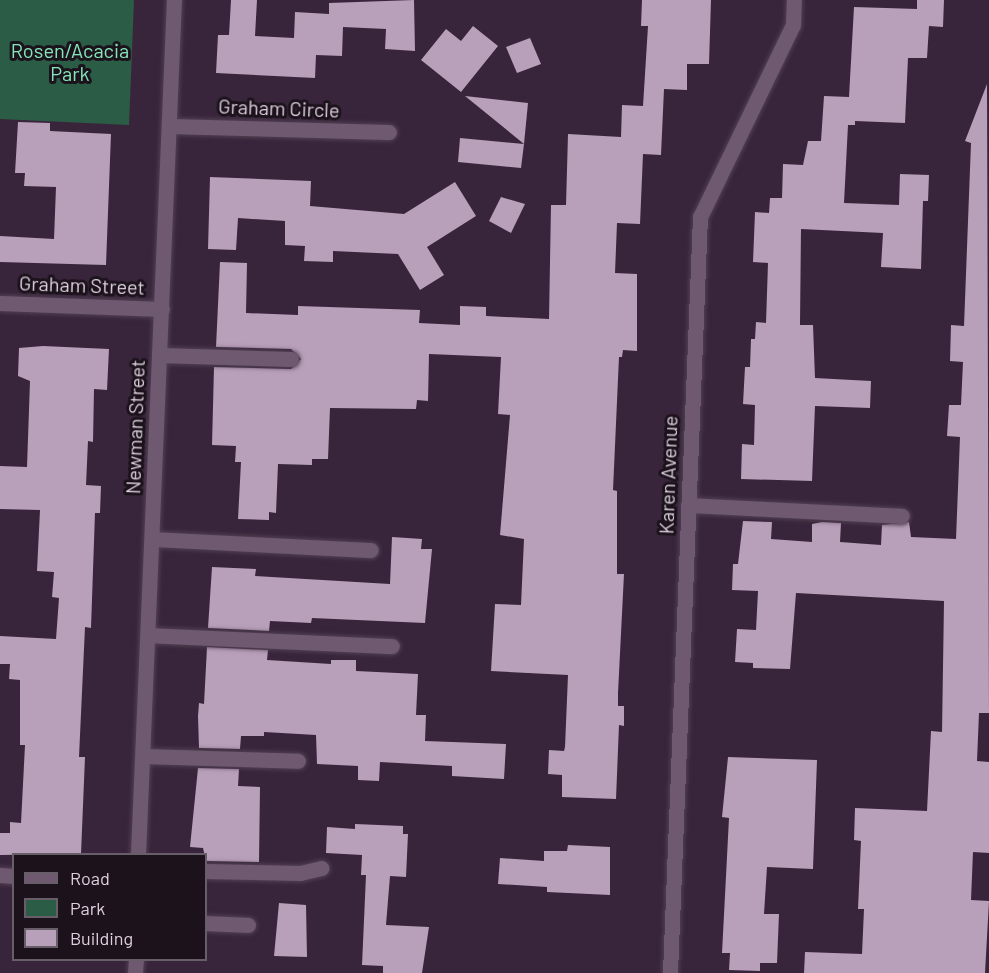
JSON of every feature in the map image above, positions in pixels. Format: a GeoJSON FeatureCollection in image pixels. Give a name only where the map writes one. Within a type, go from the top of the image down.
{"type":"FeatureCollection","features":[{"type":"Feature","properties":{"kind":"street","name":"Newman Street"},"geometry":{"type":"LineString","coordinates":[[138,853],[174,0]]}},
{"type":"Feature","properties":{"kind":"street","name":"Karen Avenue"},"geometry":{"type":"LineString","coordinates":[[670,973],[700,217],[793,25],[794,0]]}},
{"type":"Feature","properties":{"kind":"street","name":"Graham Circle"},"geometry":{"type":"LineString","coordinates":[[169,126],[389,132]]}},
{"type":"Feature","properties":{"kind":"street","name":"Graham Street"},"geometry":{"type":"LineString","coordinates":[[0,303],[162,309]]}},
{"type":"Feature","properties":{"kind":"street"},"geometry":{"type":"LineString","coordinates":[[159,355],[291,359]]}},
{"type":"Feature","properties":{"kind":"street"},"geometry":{"type":"LineString","coordinates":[[688,505],[902,516]]}},
{"type":"Feature","properties":{"kind":"street"},"geometry":{"type":"LineString","coordinates":[[153,539],[370,550]]}},
{"type":"Feature","properties":{"kind":"street"},"geometry":{"type":"LineString","coordinates":[[148,635],[392,646]]}},
{"type":"Feature","properties":{"kind":"street"},"geometry":{"type":"LineString","coordinates":[[143,756],[298,761]]}},
{"type":"Feature","properties":{"kind":"street"},"geometry":{"type":"LineString","coordinates":[[207,871],[300,873],[321,868]]}},
{"type":"Feature","properties":{"kind":"street"},"geometry":{"type":"LineString","coordinates":[[207,923],[249,925]]}},
{"type":"Feature","properties":{"kind":"green space","name":"Rosen/Acacia Park"},"geometry":{"type":"Polygon","coordinates":[[[0,0],[134,0],[129,125],[0,119],[0,0]]]}},
{"type":"Feature","properties":{"kind":"building"},"geometry":{"type":"Polygon","coordinates":[[[231,0],[257,0],[255,36],[294,38],[295,12],[329,14],[329,3],[414,0],[415,51],[385,49],[386,29],[343,27],[342,56],[316,55],[315,78],[216,73],[218,35],[229,35],[231,0]]]}},
{"type":"Feature","properties":{"kind":"building"},"geometry":{"type":"Polygon","coordinates":[[[642,0],[711,0],[709,64],[687,64],[687,90],[664,89],[661,155],[643,154],[640,224],[617,223],[615,273],[637,274],[637,351],[623,350],[622,357],[619,357],[613,490],[617,491],[617,574],[624,574],[618,706],[624,706],[624,726],[619,725],[616,799],[562,797],[562,775],[548,774],[549,750],[564,751],[568,675],[491,671],[495,604],[521,605],[524,539],[500,535],[510,415],[498,414],[501,357],[429,354],[428,401],[417,400],[416,409],[330,408],[328,459],[312,459],[312,465],[278,464],[276,513],[269,512],[269,520],[238,519],[241,462],[235,462],[236,446],[212,445],[214,367],[291,369],[301,359],[291,349],[216,347],[220,262],[247,263],[246,313],[298,315],[298,306],[420,310],[419,323],[460,325],[460,306],[486,307],[486,316],[549,319],[551,205],[566,205],[568,134],[621,137],[622,105],[643,106],[648,26],[641,26],[642,0]]]}},
{"type":"Feature","properties":{"kind":"building"},"geometry":{"type":"Polygon","coordinates":[[[917,0],[944,0],[943,27],[929,26],[927,58],[908,58],[905,123],[855,121],[855,125],[848,125],[844,203],[899,205],[900,174],[929,175],[928,201],[923,201],[921,269],[881,267],[883,233],[801,229],[800,325],[813,325],[815,378],[871,381],[870,408],[815,406],[812,481],[741,479],[742,444],[754,445],[755,405],[743,404],[745,367],[750,367],[751,339],[755,339],[756,322],[766,323],[768,263],[753,262],[755,212],[769,213],[770,198],[782,198],[783,164],[803,165],[808,141],[821,141],[824,96],[849,97],[854,7],[917,9],[917,0]]]}},
{"type":"Feature","properties":{"kind":"building"},"geometry":{"type":"Polygon","coordinates":[[[473,26],[498,46],[461,92],[421,60],[446,29],[461,41],[473,26]]]}},
{"type":"Feature","properties":{"kind":"building"},"geometry":{"type":"Polygon","coordinates":[[[530,38],[541,64],[517,73],[506,47],[530,38]]]}},
{"type":"Feature","properties":{"kind":"building"},"geometry":{"type":"Polygon","coordinates":[[[987,84],[989,713],[979,713],[977,761],[989,762],[989,853],[973,852],[971,900],[989,901],[985,973],[804,973],[805,952],[862,954],[864,909],[858,909],[861,841],[854,840],[855,808],[927,811],[931,731],[942,732],[944,601],[796,593],[790,669],[753,668],[753,663],[735,662],[737,629],[756,630],[758,591],[732,590],[733,564],[738,564],[743,521],[772,522],[771,539],[812,542],[812,524],[841,523],[840,542],[881,545],[882,525],[909,522],[911,537],[956,539],[960,437],[947,436],[949,405],[961,405],[963,362],[950,361],[951,325],[964,326],[971,143],[965,141],[987,84]]]}},
{"type":"Feature","properties":{"kind":"building"},"geometry":{"type":"Polygon","coordinates":[[[465,96],[528,103],[524,144],[465,96]]]}},
{"type":"Feature","properties":{"kind":"building"},"geometry":{"type":"Polygon","coordinates":[[[18,122],[50,123],[50,131],[111,134],[106,265],[0,262],[0,236],[54,239],[56,187],[24,186],[25,173],[15,173],[18,122]]]}},
{"type":"Feature","properties":{"kind":"building"},"geometry":{"type":"Polygon","coordinates":[[[460,138],[524,144],[521,168],[458,162],[460,138]]]}},
{"type":"Feature","properties":{"kind":"building"},"geometry":{"type":"Polygon","coordinates":[[[210,177],[311,181],[310,206],[404,214],[455,182],[476,216],[427,247],[444,275],[420,290],[398,254],[333,251],[333,262],[304,261],[305,246],[285,245],[285,221],[238,218],[236,250],[208,249],[210,177]]]}},
{"type":"Feature","properties":{"kind":"building"},"geometry":{"type":"Polygon","coordinates":[[[501,197],[525,204],[511,233],[489,221],[501,197]]]}},
{"type":"Feature","properties":{"kind":"building"},"geometry":{"type":"Polygon","coordinates":[[[43,346],[109,349],[107,390],[94,389],[93,442],[88,441],[86,485],[101,486],[100,513],[95,513],[91,628],[85,627],[79,757],[85,757],[81,853],[0,855],[0,833],[10,833],[10,822],[21,823],[25,745],[20,745],[20,680],[9,679],[10,664],[0,664],[0,636],[56,639],[59,598],[52,597],[54,572],[37,571],[40,510],[0,509],[0,466],[27,467],[30,381],[18,376],[19,348],[43,346]]]}},
{"type":"Feature","properties":{"kind":"building"},"geometry":{"type":"Polygon","coordinates":[[[392,537],[422,539],[421,549],[432,549],[425,623],[312,618],[311,623],[270,621],[269,631],[208,628],[212,567],[256,569],[255,576],[390,584],[392,537]]]}},
{"type":"Feature","properties":{"kind":"building"},"geometry":{"type":"Polygon","coordinates":[[[207,647],[268,650],[267,660],[331,664],[331,660],[356,660],[356,671],[418,674],[416,715],[426,715],[425,741],[506,744],[504,779],[452,776],[452,766],[380,762],[379,781],[358,780],[358,766],[317,764],[316,735],[264,732],[264,736],[241,736],[240,749],[199,748],[199,703],[204,704],[207,647]]]}},
{"type":"Feature","properties":{"kind":"building"},"geometry":{"type":"Polygon","coordinates":[[[728,757],[817,760],[813,869],[767,867],[764,914],[779,914],[777,963],[760,963],[760,971],[729,970],[730,953],[722,953],[729,818],[722,817],[728,757]]]}},
{"type":"Feature","properties":{"kind":"building"},"geometry":{"type":"Polygon","coordinates":[[[198,768],[239,769],[238,786],[260,787],[259,862],[207,861],[207,853],[204,853],[203,848],[190,847],[198,768]]]}},
{"type":"Feature","properties":{"kind":"building"},"geometry":{"type":"Polygon","coordinates":[[[355,824],[403,826],[403,834],[408,834],[406,877],[390,876],[386,925],[429,927],[422,973],[383,973],[383,966],[362,965],[366,875],[361,875],[362,855],[326,853],[327,827],[355,829],[355,824]]]}},
{"type":"Feature","properties":{"kind":"building"},"geometry":{"type":"Polygon","coordinates":[[[568,845],[610,847],[610,895],[547,892],[547,887],[498,884],[500,858],[544,861],[544,851],[567,851],[568,845]]]}},
{"type":"Feature","properties":{"kind":"building"},"geometry":{"type":"Polygon","coordinates":[[[279,903],[306,905],[307,957],[274,956],[279,903]]]}}]}
